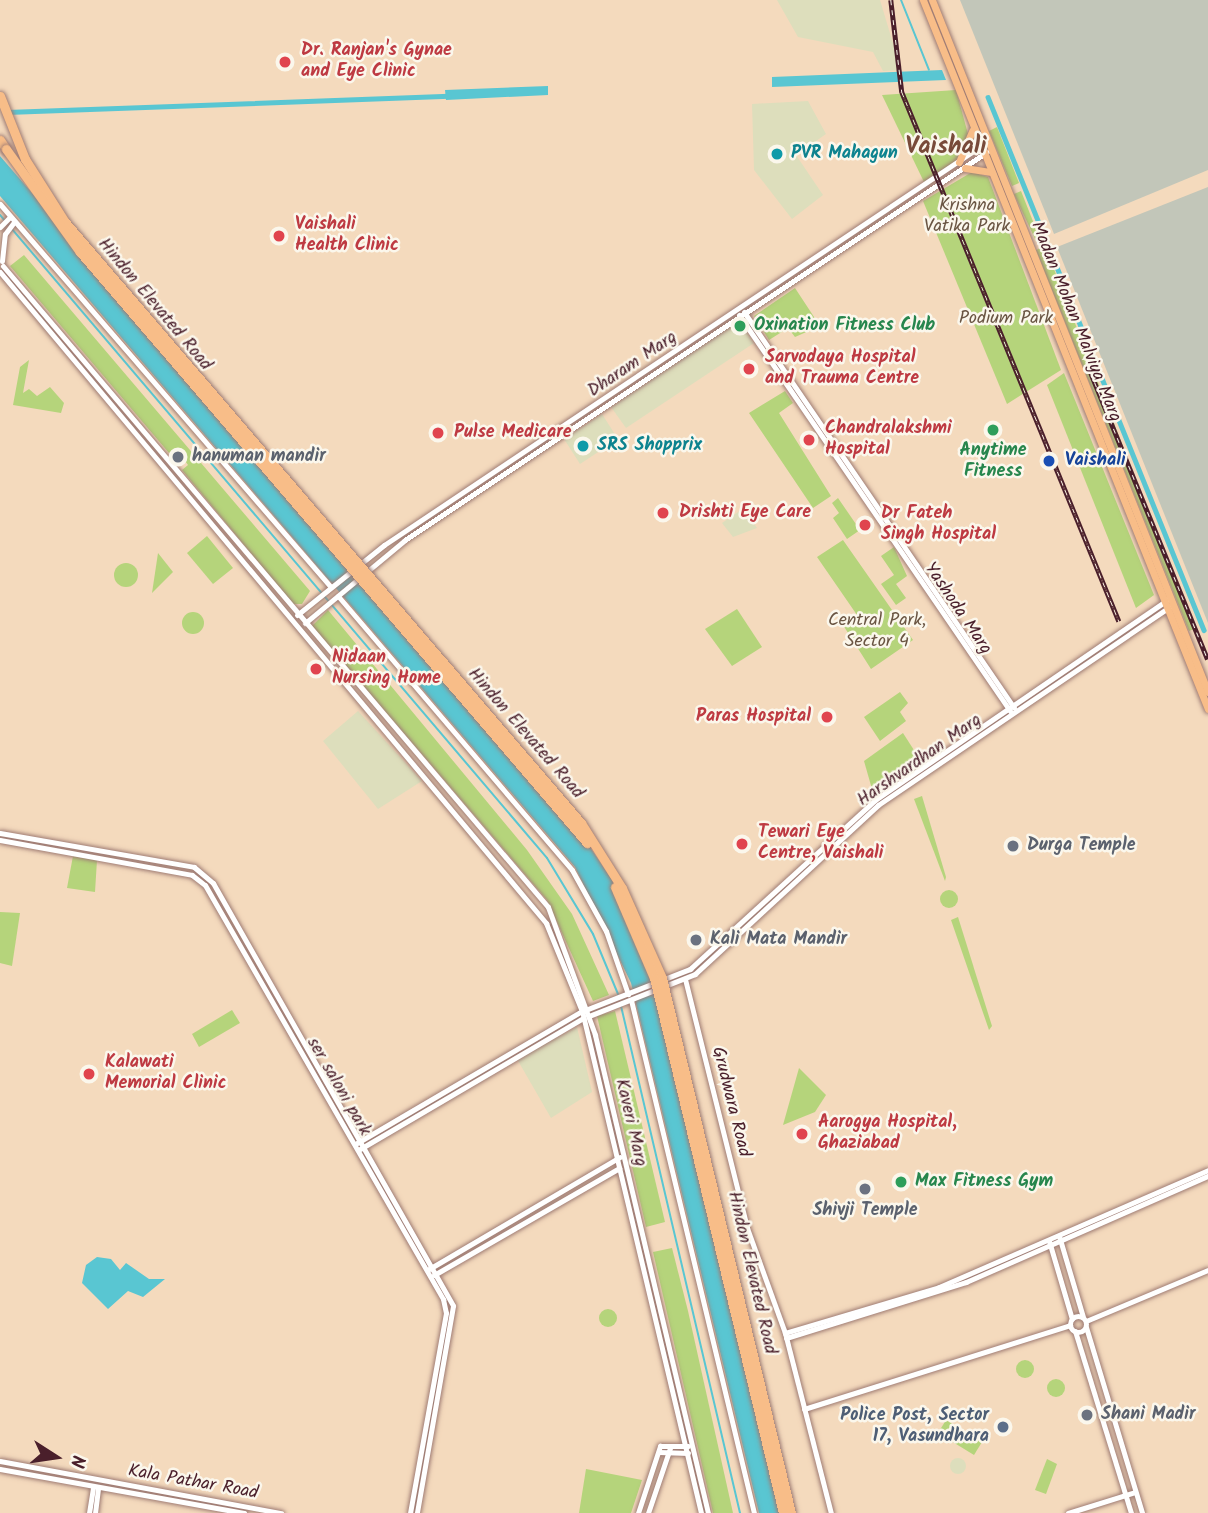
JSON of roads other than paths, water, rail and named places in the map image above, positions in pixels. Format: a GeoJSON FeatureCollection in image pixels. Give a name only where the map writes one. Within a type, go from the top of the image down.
{"type":"FeatureCollection","features":[{"type":"Feature","properties":{"kind":"highway","name":"Hindon Elevated Road"},"geometry":{"type":"LineString","coordinates":[[0,96],[24,159],[65,222],[582,823],[622,888],[662,978],[792,1513]]}},
{"type":"Feature","properties":{"kind":"highway","name":"Hindon Elevated Road"},"geometry":{"type":"LineString","coordinates":[[0,140],[80,252],[576,827],[617,891],[654,978],[783,1513]]}},
{"type":"Feature","properties":{"kind":"main road","name":"Madan Mohan Malviya Marg"},"geometry":{"type":"LineString","coordinates":[[923,0],[973,127],[985,149],[990,172],[1168,604],[1208,692]]}},
{"type":"Feature","properties":{"kind":"main road","name":"Madan Mohan Malviya Marg"},"geometry":{"type":"LineString","coordinates":[[932,0],[985,149],[1208,709]]}},
{"type":"Feature","properties":{"kind":"main road"},"geometry":{"type":"LineString","coordinates":[[973,127],[962,165],[990,172]]}},
{"type":"Feature","properties":{"kind":"street","name":"Dharam Marg"},"geometry":{"type":"LineString","coordinates":[[305,623],[369,570],[520,462],[985,149]]}},
{"type":"Feature","properties":{"kind":"street"},"geometry":{"type":"LineString","coordinates":[[0,204],[11,221],[330,585]]}},
{"type":"Feature","properties":{"kind":"street"},"geometry":{"type":"LineString","coordinates":[[11,221],[2,228],[1,266],[284,615],[436,781]]}},
{"type":"Feature","properties":{"kind":"street"},"geometry":{"type":"LineString","coordinates":[[1,266],[436,781]]}},
{"type":"Feature","properties":{"kind":"street","name":"Yashoda Marg"},"geometry":{"type":"LineString","coordinates":[[741,313],[1012,710]]}},
{"type":"Feature","properties":{"kind":"street","name":"Dharam Marg"},"geometry":{"type":"LineString","coordinates":[[297,614],[362,561],[520,462]]}},
{"type":"Feature","properties":{"kind":"street"},"geometry":{"type":"LineString","coordinates":[[338,595],[572,870],[606,931],[629,997],[754,1513]]}},
{"type":"Feature","properties":{"kind":"street","name":"Harshvardhan Marg"},"geometry":{"type":"LineString","coordinates":[[672,982],[702,961],[906,783],[1168,604]]}},
{"type":"Feature","properties":{"kind":"street"},"geometry":{"type":"LineString","coordinates":[[305,608],[312,616]]}},
{"type":"Feature","properties":{"kind":"street","name":"Kaveri Marg"},"geometry":{"type":"LineString","coordinates":[[436,781],[540,913],[586,1013]]}},
{"type":"Feature","properties":{"kind":"street","name":"Kaveri Marg"},"geometry":{"type":"LineString","coordinates":[[436,781],[548,908],[586,1013],[690,1449],[708,1513]]}},
{"type":"Feature","properties":{"kind":"street","name":"Harshvardhan Marg"},"geometry":{"type":"LineString","coordinates":[[586,1013],[685,979],[906,783]]}},
{"type":"Feature","properties":{"kind":"street"},"geometry":{"type":"LineString","coordinates":[[0,833],[202,869],[357,1142],[586,1013]]}},
{"type":"Feature","properties":{"kind":"street","name":"ser saloni park"},"geometry":{"type":"LineString","coordinates":[[0,841],[198,877],[357,1142],[431,1272],[446,1313],[410,1513]]}},
{"type":"Feature","properties":{"kind":"street","name":"Grudwara Road"},"geometry":{"type":"LineString","coordinates":[[685,979],[747,1228],[786,1336],[831,1513]]}},
{"type":"Feature","properties":{"kind":"street"},"geometry":{"type":"LineString","coordinates":[[361,1149],[586,1013]]}},
{"type":"Feature","properties":{"kind":"street"},"geometry":{"type":"LineString","coordinates":[[431,1272],[620,1157]]}},
{"type":"Feature","properties":{"kind":"street"},"geometry":{"type":"LineString","coordinates":[[431,1272],[622,1166]]}},
{"type":"Feature","properties":{"kind":"street"},"geometry":{"type":"LineString","coordinates":[[1059,1236],[1208,1170]]}},
{"type":"Feature","properties":{"kind":"street"},"geometry":{"type":"LineString","coordinates":[[786,1336],[940,1292],[1049,1240],[1208,1176]]}},
{"type":"Feature","properties":{"kind":"street"},"geometry":{"type":"LineString","coordinates":[[1059,1236],[1142,1513]]}},
{"type":"Feature","properties":{"kind":"street"},"geometry":{"type":"LineString","coordinates":[[1049,1240],[1071,1322],[1131,1513]]}},
{"type":"Feature","properties":{"kind":"street"},"geometry":{"type":"LineString","coordinates":[[1075,1331],[1085,1322],[1208,1270]]}},
{"type":"Feature","properties":{"kind":"street"},"geometry":{"type":"LineString","coordinates":[[417,1513],[453,1312],[431,1272]]}},
{"type":"Feature","properties":{"kind":"street"},"geometry":{"type":"LineString","coordinates":[[804,1409],[1071,1322],[1085,1322]]}},
{"type":"Feature","properties":{"kind":"street"},"geometry":{"type":"LineString","coordinates":[[638,1513],[659,1449],[690,1449]]}},
{"type":"Feature","properties":{"kind":"street","name":"Kaveri Marg"},"geometry":{"type":"LineString","coordinates":[[690,1449],[701,1513]]}},
{"type":"Feature","properties":{"kind":"street"},"geometry":{"type":"LineString","coordinates":[[648,1513],[669,1450]]}},
{"type":"Feature","properties":{"kind":"street","name":"Kala Pathar Road"},"geometry":{"type":"LineString","coordinates":[[0,1461],[95,1484]]}},
{"type":"Feature","properties":{"kind":"street","name":"Kala Pathar Road"},"geometry":{"type":"LineString","coordinates":[[0,1469],[244,1511],[281,1513]]}},
{"type":"Feature","properties":{"kind":"street"},"geometry":{"type":"LineString","coordinates":[[89,1513],[95,1484]]}},
{"type":"Feature","properties":{"kind":"street"},"geometry":{"type":"LineString","coordinates":[[95,1484],[95,1513]]}},
{"type":"Feature","properties":{"kind":"street"},"geometry":{"type":"LineString","coordinates":[[1068,1513],[1135,1492]]}},
{"type":"Feature","properties":{"kind":"water"},"geometry":{"type":"Polygon","coordinates":[[[942,70],[946,80],[772,87],[772,77],[942,70]]]}},
{"type":"Feature","properties":{"kind":"water"},"geometry":{"type":"Polygon","coordinates":[[[548,86],[548,95],[446,100],[445,90],[548,86]]]}},
{"type":"Feature","properties":{"kind":"water"},"geometry":{"type":"Polygon","coordinates":[[[0,156],[563,807],[616,886],[654,965],[785,1513],[759,1513],[631,983],[575,867],[0,196],[0,156]]]}},
{"type":"Feature","properties":{"kind":"water"},"geometry":{"type":"Polygon","coordinates":[[[97,1257],[111,1259],[120,1270],[126,1263],[149,1279],[165,1279],[143,1297],[128,1291],[108,1309],[82,1283],[86,1265],[97,1257]]]}},
{"type":"Feature","properties":{"kind":"waterway"},"geometry":{"type":"LineString","coordinates":[[901,0],[929,70]]}},
{"type":"Feature","properties":{"kind":"waterway"},"geometry":{"type":"LineString","coordinates":[[7,112],[449,96]]}},
{"type":"Feature","properties":{"kind":"waterway"},"geometry":{"type":"LineString","coordinates":[[988,97],[1204,630]]}},
{"type":"Feature","properties":{"kind":"waterway"},"geometry":{"type":"LineString","coordinates":[[0,215],[547,858],[593,934],[618,994]]}},
{"type":"Feature","properties":{"kind":"waterway"},"geometry":{"type":"LineString","coordinates":[[621,1006],[740,1513]]}},
{"type":"Feature","properties":{"kind":"railway"},"geometry":{"type":"LineString","coordinates":[[891,0],[902,92],[1119,621]]}},
{"type":"Feature","properties":{"kind":"railway"},"geometry":{"type":"LineString","coordinates":[[1091,373],[1208,659]]}},
{"type":"Feature","properties":{"kind":"place","name":"Dr. Ranjan's Gynae and Eye Clinic"},"geometry":{"type":"Point","coordinates":[285,62]}},
{"type":"Feature","properties":{"kind":"place","name":"PVR Mahagun"},"geometry":{"type":"Point","coordinates":[777,154]}},
{"type":"Feature","properties":{"kind":"place","name":"Vaishali Health Clinic"},"geometry":{"type":"Point","coordinates":[279,236]}},
{"type":"Feature","properties":{"kind":"place","name":"Oxination Fitness Club"},"geometry":{"type":"Point","coordinates":[740,326]}},
{"type":"Feature","properties":{"kind":"place","name":"Sarvodaya Hospital and Trauma Centre"},"geometry":{"type":"Point","coordinates":[749,369]}},
{"type":"Feature","properties":{"kind":"place","name":"Anytime Fitness"},"geometry":{"type":"Point","coordinates":[993,430]}},
{"type":"Feature","properties":{"kind":"place","name":"Pulse Medicare"},"geometry":{"type":"Point","coordinates":[438,433]}},
{"type":"Feature","properties":{"kind":"place","name":"Chandralakshmi Hospital"},"geometry":{"type":"Point","coordinates":[809,440]}},
{"type":"Feature","properties":{"kind":"place","name":"SRS Shopprix"},"geometry":{"type":"Point","coordinates":[583,446]}},
{"type":"Feature","properties":{"kind":"place","name":"hanuman mandir"},"geometry":{"type":"Point","coordinates":[178,457]}},
{"type":"Feature","properties":{"kind":"place","name":"Vaishali"},"geometry":{"type":"Point","coordinates":[1049,461]}},
{"type":"Feature","properties":{"kind":"place","name":"Drishti Eye Care"},"geometry":{"type":"Point","coordinates":[663,513]}},
{"type":"Feature","properties":{"kind":"place","name":"Dr Fateh Singh Hospital"},"geometry":{"type":"Point","coordinates":[865,525]}},
{"type":"Feature","properties":{"kind":"place","name":"Nidaan Nursing Home"},"geometry":{"type":"Point","coordinates":[316,669]}},
{"type":"Feature","properties":{"kind":"place","name":"Paras Hospital"},"geometry":{"type":"Point","coordinates":[827,717]}},
{"type":"Feature","properties":{"kind":"place","name":"Tewari Eye Centre, Vaishali"},"geometry":{"type":"Point","coordinates":[742,844]}},
{"type":"Feature","properties":{"kind":"place","name":"Durga Temple"},"geometry":{"type":"Point","coordinates":[1013,846]}},
{"type":"Feature","properties":{"kind":"place","name":"Kali Mata Mandir"},"geometry":{"type":"Point","coordinates":[696,940]}},
{"type":"Feature","properties":{"kind":"place","name":"Kalawati Memorial Clinic"},"geometry":{"type":"Point","coordinates":[89,1074]}},
{"type":"Feature","properties":{"kind":"place","name":"Aarogya Hospital, Ghaziabad"},"geometry":{"type":"Point","coordinates":[802,1134]}},
{"type":"Feature","properties":{"kind":"place","name":"Max Fitness Gym"},"geometry":{"type":"Point","coordinates":[901,1182]}},
{"type":"Feature","properties":{"kind":"place","name":"Shivji Temple"},"geometry":{"type":"Point","coordinates":[865,1189]}},
{"type":"Feature","properties":{"kind":"place","name":"Shani Madir"},"geometry":{"type":"Point","coordinates":[1087,1415]}},
{"type":"Feature","properties":{"kind":"place","name":"Police Post, Sector 17, Vasundhara"},"geometry":{"type":"Point","coordinates":[1003,1427]}},
{"type":"Feature","properties":{"kind":"district","name":"Vaishali"},"geometry":{"type":"Point","coordinates":[946,147]}},
{"type":"Feature","properties":{"kind":"park label","name":"Krishna Vatika Park"},"geometry":{"type":"Point","coordinates":[967,217]}},
{"type":"Feature","properties":{"kind":"park label","name":"Podium Park"},"geometry":{"type":"Point","coordinates":[1006,319]}},
{"type":"Feature","properties":{"kind":"park label","name":"Central Park, Sector 4"},"geometry":{"type":"Point","coordinates":[877,632]}}]}
